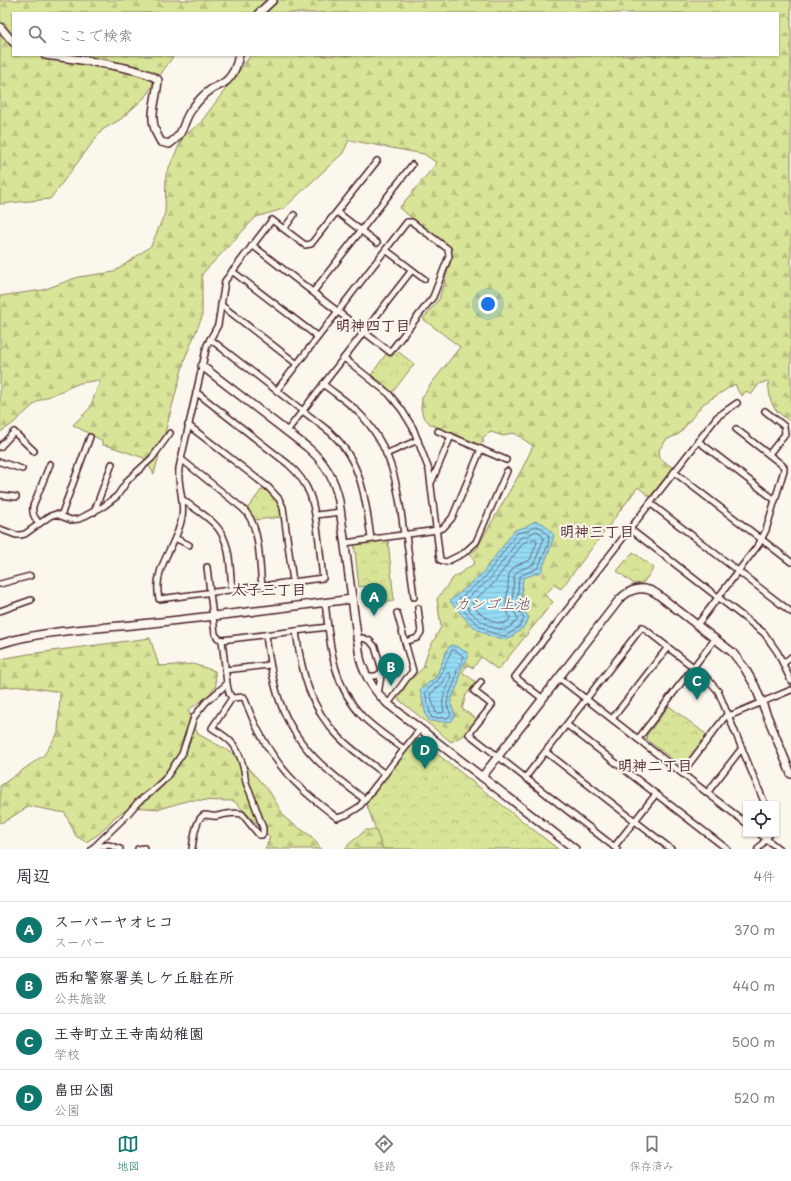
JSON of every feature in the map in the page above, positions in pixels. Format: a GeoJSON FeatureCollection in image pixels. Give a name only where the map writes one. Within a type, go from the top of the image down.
{"type":"FeatureCollection","features":[{"type":"Feature","properties":{"kind":"street"},"geometry":{"type":"LineString","coordinates":[[260,12],[273,0]]}},
{"type":"Feature","properties":{"kind":"street"},"geometry":{"type":"LineString","coordinates":[[0,27],[12,41]]}},
{"type":"Feature","properties":{"kind":"street"},"geometry":{"type":"LineString","coordinates":[[51,56],[128,68],[154,76],[158,80],[152,117],[153,125],[155,134],[161,142],[169,144],[180,134],[190,111],[198,101],[210,90],[226,81],[234,71],[239,56]]}},
{"type":"Feature","properties":{"kind":"street"},"geometry":{"type":"LineString","coordinates":[[196,392],[298,474],[311,494],[313,500],[323,578],[159,599],[157,587],[162,565],[175,538],[182,517],[182,499],[178,476],[181,459],[206,345],[218,324],[225,281],[272,220],[305,245],[311,244],[377,161]]}},
{"type":"Feature","properties":{"kind":"street"},"geometry":{"type":"LineString","coordinates":[[313,292],[412,165]]}},
{"type":"Feature","properties":{"kind":"street"},"geometry":{"type":"LineString","coordinates":[[337,212],[377,243]]}},
{"type":"Feature","properties":{"kind":"street"},"geometry":{"type":"LineString","coordinates":[[284,229],[294,215]]}},
{"type":"Feature","properties":{"kind":"street"},"geometry":{"type":"LineString","coordinates":[[252,245],[338,311],[390,352],[433,297],[449,256],[448,249],[412,222],[407,222],[386,250],[338,311],[277,390]]}},
{"type":"Feature","properties":{"kind":"street"},"geometry":{"type":"LineString","coordinates":[[386,250],[424,280]]}},
{"type":"Feature","properties":{"kind":"street"},"geometry":{"type":"LineString","coordinates":[[287,431],[412,270]]}},
{"type":"Feature","properties":{"kind":"street"},"geometry":{"type":"LineString","coordinates":[[232,272],[318,337]]}},
{"type":"Feature","properties":{"kind":"street"},"geometry":{"type":"LineString","coordinates":[[221,305],[297,364]]}},
{"type":"Feature","properties":{"kind":"street"},"geometry":{"type":"LineString","coordinates":[[210,339],[335,436],[352,460],[359,476],[364,493],[371,539]]}},
{"type":"Feature","properties":{"kind":"street"},"geometry":{"type":"LineString","coordinates":[[344,358],[389,394],[407,418],[418,440],[429,470],[440,560],[446,562],[469,549],[479,537],[507,471]]}},
{"type":"Feature","properties":{"kind":"street"},"geometry":{"type":"LineString","coordinates":[[202,366],[287,431],[311,451],[325,467],[338,494],[356,639],[360,658],[366,676],[378,694],[388,704],[575,849]]}},
{"type":"Feature","properties":{"kind":"street"},"geometry":{"type":"LineString","coordinates":[[323,384],[350,405],[364,419],[386,454],[395,476],[399,492],[414,597]]}},
{"type":"Feature","properties":{"kind":"street"},"geometry":{"type":"LineString","coordinates":[[543,699],[515,677],[717,417],[736,403]]}},
{"type":"Feature","properties":{"kind":"street"},"geometry":{"type":"LineString","coordinates":[[764,411],[784,426],[785,434],[769,454]]}},
{"type":"Feature","properties":{"kind":"street"},"geometry":{"type":"LineString","coordinates":[[188,425],[269,488],[280,499],[284,513],[293,582]]}},
{"type":"Feature","properties":{"kind":"street"},"geometry":{"type":"LineString","coordinates":[[697,625],[762,539],[784,470],[784,467],[769,454],[736,429]]}},
{"type":"Feature","properties":{"kind":"street"},"geometry":{"type":"LineString","coordinates":[[438,431],[506,460]]}},
{"type":"Feature","properties":{"kind":"street"},"geometry":{"type":"LineString","coordinates":[[0,447],[14,432],[34,451]]}},
{"type":"Feature","properties":{"kind":"street"},"geometry":{"type":"LineString","coordinates":[[0,529],[20,535],[25,534],[39,523],[56,514],[71,520],[79,519],[94,512],[120,493],[128,480],[152,458],[170,433]]}},
{"type":"Feature","properties":{"kind":"street"},"geometry":{"type":"LineString","coordinates":[[431,483],[451,436]]}},
{"type":"Feature","properties":{"kind":"street"},"geometry":{"type":"LineString","coordinates":[[61,516],[90,437]]}},
{"type":"Feature","properties":{"kind":"street"},"geometry":{"type":"LineString","coordinates":[[386,454],[418,440]]}},
{"type":"Feature","properties":{"kind":"street"},"geometry":{"type":"LineString","coordinates":[[698,441],[775,500]]}},
{"type":"Feature","properties":{"kind":"street"},"geometry":{"type":"LineString","coordinates":[[345,543],[443,528],[452,518],[481,449]]}},
{"type":"Feature","properties":{"kind":"street"},"geometry":{"type":"LineString","coordinates":[[181,459],[249,515],[256,530],[262,586]]}},
{"type":"Feature","properties":{"kind":"street"},"geometry":{"type":"LineString","coordinates":[[0,462],[22,469]]}},
{"type":"Feature","properties":{"kind":"street"},"geometry":{"type":"LineString","coordinates":[[39,523],[32,512],[33,506],[50,464]]}},
{"type":"Feature","properties":{"kind":"street"},"geometry":{"type":"LineString","coordinates":[[94,512],[112,464]]}},
{"type":"Feature","properties":{"kind":"street"},"geometry":{"type":"LineString","coordinates":[[674,472],[791,562]]}},
{"type":"Feature","properties":{"kind":"street"},"geometry":{"type":"LineString","coordinates":[[0,495],[16,497]]}},
{"type":"Feature","properties":{"kind":"street"},"geometry":{"type":"LineString","coordinates":[[182,499],[212,522],[220,531],[226,544],[232,590]]}},
{"type":"Feature","properties":{"kind":"street"},"geometry":{"type":"LineString","coordinates":[[650,503],[791,612]]}},
{"type":"Feature","properties":{"kind":"street"},"geometry":{"type":"LineString","coordinates":[[316,515],[341,512]]}},
{"type":"Feature","properties":{"kind":"street"},"geometry":{"type":"LineString","coordinates":[[630,528],[764,633],[784,663],[791,681]]}},
{"type":"Feature","properties":{"kind":"street"},"geometry":{"type":"LineString","coordinates":[[175,538],[190,545]]}},
{"type":"Feature","properties":{"kind":"street"},"geometry":{"type":"LineString","coordinates":[[207,567],[215,634],[222,640],[328,627]]}},
{"type":"Feature","properties":{"kind":"street"},"geometry":{"type":"LineString","coordinates":[[0,584],[30,576]]}},
{"type":"Feature","properties":{"kind":"street"},"geometry":{"type":"LineString","coordinates":[[482,777],[619,600],[625,594],[642,588],[654,592],[736,656],[752,680],[791,774]]}},
{"type":"Feature","properties":{"kind":"street"},"geometry":{"type":"LineString","coordinates":[[0,644],[19,638],[45,634],[352,599]]}},
{"type":"Feature","properties":{"kind":"street"},"geometry":{"type":"LineString","coordinates":[[0,611],[30,600]]}},
{"type":"Feature","properties":{"kind":"street"},"geometry":{"type":"LineString","coordinates":[[325,602],[336,671],[350,700],[363,717],[404,749]]}},
{"type":"Feature","properties":{"kind":"street"},"geometry":{"type":"LineString","coordinates":[[405,642],[417,638],[421,632],[418,608]]}},
{"type":"Feature","properties":{"kind":"street"},"geometry":{"type":"LineString","coordinates":[[388,704],[413,671],[397,614]]}},
{"type":"Feature","properties":{"kind":"street"},"geometry":{"type":"LineString","coordinates":[[525,778],[642,627],[711,681],[718,691],[764,801]]}},
{"type":"Feature","properties":{"kind":"street"},"geometry":{"type":"LineString","coordinates":[[296,631],[304,677],[323,718],[346,744],[385,774]]}},
{"type":"Feature","properties":{"kind":"street"},"geometry":{"type":"LineString","coordinates":[[266,635],[274,685],[290,725],[303,744],[325,768],[365,800]]}},
{"type":"Feature","properties":{"kind":"street"},"geometry":{"type":"LineString","coordinates":[[356,639],[363,638],[373,644],[378,654],[382,672],[378,694]]}},
{"type":"Feature","properties":{"kind":"street"},"geometry":{"type":"LineString","coordinates":[[638,739],[715,639]]}},
{"type":"Feature","properties":{"kind":"street"},"geometry":{"type":"LineString","coordinates":[[222,640],[227,684],[232,698]]}},
{"type":"Feature","properties":{"kind":"street"},"geometry":{"type":"LineString","coordinates":[[612,719],[668,647]]}},
{"type":"Feature","properties":{"kind":"street"},"geometry":{"type":"LineString","coordinates":[[784,663],[791,657]]}},
{"type":"Feature","properties":{"kind":"street"},"geometry":{"type":"LineString","coordinates":[[225,670],[270,665]]}},
{"type":"Feature","properties":{"kind":"street"},"geometry":{"type":"LineString","coordinates":[[366,676],[376,676],[382,672]]}},
{"type":"Feature","properties":{"kind":"street"},"geometry":{"type":"LineString","coordinates":[[559,678],[743,821]]}},
{"type":"Feature","properties":{"kind":"street"},"geometry":{"type":"LineString","coordinates":[[481,682],[474,691],[492,705],[469,734],[615,848],[656,794]]}},
{"type":"Feature","properties":{"kind":"street"},"geometry":{"type":"LineString","coordinates":[[93,848],[138,802],[165,779],[182,754],[194,717],[206,702],[227,684]]}},
{"type":"Feature","properties":{"kind":"street"},"geometry":{"type":"LineString","coordinates":[[682,773],[729,715],[791,690]]}},
{"type":"Feature","properties":{"kind":"street"},"geometry":{"type":"LineString","coordinates":[[232,698],[244,697],[264,742],[284,770],[301,788],[337,818],[355,810],[365,800],[420,729]]}},
{"type":"Feature","properties":{"kind":"street"},"geometry":{"type":"LineString","coordinates":[[192,849],[199,820],[205,815],[242,814],[259,835],[262,835],[263,833],[263,828],[253,798],[246,784],[244,770],[238,751],[229,738],[212,728],[232,698]]}},
{"type":"Feature","properties":{"kind":"street"},"geometry":{"type":"LineString","coordinates":[[567,725],[727,849]]}},
{"type":"Feature","properties":{"kind":"street"},"geometry":{"type":"LineString","coordinates":[[707,793],[742,748]]}},
{"type":"Feature","properties":{"kind":"street"},"geometry":{"type":"LineString","coordinates":[[546,752],[672,849]]}},
{"type":"Feature","properties":{"kind":"street"},"geometry":{"type":"LineString","coordinates":[[758,849],[767,837]]}},
{"type":"Feature","properties":{"kind":"street"},"geometry":{"type":"LineString","coordinates":[[769,837],[779,849]]}},
{"type":"Feature","properties":{"kind":"street"},"geometry":{"type":"LineString","coordinates":[[93,848],[109,845],[120,849]]}},
{"type":"Feature","properties":{"kind":"street"},"geometry":{"type":"LineString","coordinates":[[138,849],[144,848]]}},
{"type":"Feature","properties":{"kind":"green space"},"geometry":{"type":"Polygon","coordinates":[[[0,0],[791,0],[791,422],[775,409],[771,401],[768,381],[759,384],[751,395],[746,391],[742,396],[735,384],[703,404],[679,434],[666,440],[659,450],[660,458],[673,468],[650,497],[638,487],[561,589],[554,585],[545,595],[553,602],[498,670],[481,657],[473,668],[468,665],[462,672],[476,682],[466,695],[462,709],[477,719],[466,734],[451,742],[398,699],[408,682],[423,668],[428,651],[441,627],[437,599],[453,578],[475,563],[470,553],[477,549],[521,471],[533,446],[516,434],[511,433],[503,436],[491,432],[482,438],[484,442],[477,445],[430,424],[423,416],[421,408],[422,398],[460,347],[423,319],[439,299],[452,257],[450,247],[399,208],[437,163],[424,154],[349,140],[343,153],[283,209],[256,217],[202,274],[202,317],[185,358],[154,474],[144,458],[103,445],[101,440],[73,425],[90,408],[100,380],[80,383],[38,401],[11,425],[0,432],[0,296],[43,290],[78,277],[114,272],[151,246],[165,213],[166,174],[183,137],[201,122],[250,56],[779,56],[779,12],[12,12],[12,56],[173,56],[145,97],[121,119],[102,130],[50,199],[0,204],[0,0]]]}},
{"type":"Feature","properties":{"kind":"green space"},"geometry":{"type":"Polygon","coordinates":[[[396,350],[414,364],[392,393],[383,383],[371,375],[386,354],[391,357],[396,350]]]}},
{"type":"Feature","properties":{"kind":"green space"},"geometry":{"type":"Polygon","coordinates":[[[263,488],[276,500],[282,517],[255,520],[247,509],[263,488]]]}},
{"type":"Feature","properties":{"kind":"green space"},"geometry":{"type":"Polygon","coordinates":[[[388,540],[394,601],[378,603],[377,585],[359,587],[354,543],[388,540]]]}},
{"type":"Feature","properties":{"kind":"green space"},"geometry":{"type":"Polygon","coordinates":[[[633,552],[654,568],[643,583],[634,584],[617,571],[633,552]]]}},
{"type":"Feature","properties":{"kind":"green space"},"geometry":{"type":"Polygon","coordinates":[[[150,638],[159,666],[193,664],[215,671],[216,686],[206,698],[188,710],[198,734],[236,755],[269,791],[286,819],[311,836],[321,849],[265,849],[270,837],[234,801],[190,800],[159,809],[131,807],[115,817],[99,834],[86,842],[76,836],[65,813],[29,806],[0,823],[0,786],[44,755],[58,733],[60,692],[22,686],[0,688],[0,659],[150,638]]]}},
{"type":"Feature","properties":{"kind":"green space"},"geometry":{"type":"Polygon","coordinates":[[[669,706],[707,735],[683,766],[647,740],[646,736],[669,706]]]}},
{"type":"Feature","properties":{"kind":"green space"},"geometry":{"type":"Polygon","coordinates":[[[417,738],[558,849],[383,849],[366,803],[417,738]]]}},
{"type":"Feature","properties":{"kind":"green space"},"geometry":{"type":"Polygon","coordinates":[[[366,830],[382,830],[395,849],[346,849],[349,844],[366,830]]]}},
{"type":"Feature","properties":{"kind":"water","name":"カンゴ上池"},"geometry":{"type":"Polygon","coordinates":[[[535,521],[544,524],[554,535],[541,572],[523,578],[521,606],[529,618],[522,629],[507,640],[488,635],[468,622],[450,601],[482,574],[515,530],[525,527],[535,521]]]}},
{"type":"Feature","properties":{"kind":"water"},"geometry":{"type":"Polygon","coordinates":[[[451,645],[456,646],[468,653],[468,658],[460,671],[459,682],[452,698],[451,704],[455,715],[452,721],[429,721],[426,715],[420,690],[436,677],[447,650],[451,645]]]}},
{"type":"Feature","properties":{"kind":"place","name":"スーパーヤオヒコ"},"geometry":{"type":"Point","coordinates":[374,616]}},
{"type":"Feature","properties":{"kind":"place","name":"西和警察署美しケ丘駐在所"},"geometry":{"type":"Point","coordinates":[391,686]}},
{"type":"Feature","properties":{"kind":"place","name":"王寺町立王寺南幼稚園"},"geometry":{"type":"Point","coordinates":[697,700]}},
{"type":"Feature","properties":{"kind":"place","name":"畠田公園"},"geometry":{"type":"Point","coordinates":[425,769]}},
{"type":"Feature","properties":{"kind":"district","name":"明神四丁目"},"geometry":{"type":"Point","coordinates":[373,326]}},
{"type":"Feature","properties":{"kind":"district","name":"明神三丁目"},"geometry":{"type":"Point","coordinates":[597,532]}},
{"type":"Feature","properties":{"kind":"district","name":"太子三丁目"},"geometry":{"type":"Point","coordinates":[269,590]}},
{"type":"Feature","properties":{"kind":"district","name":"明神二丁目"},"geometry":{"type":"Point","coordinates":[655,766]}}]}
